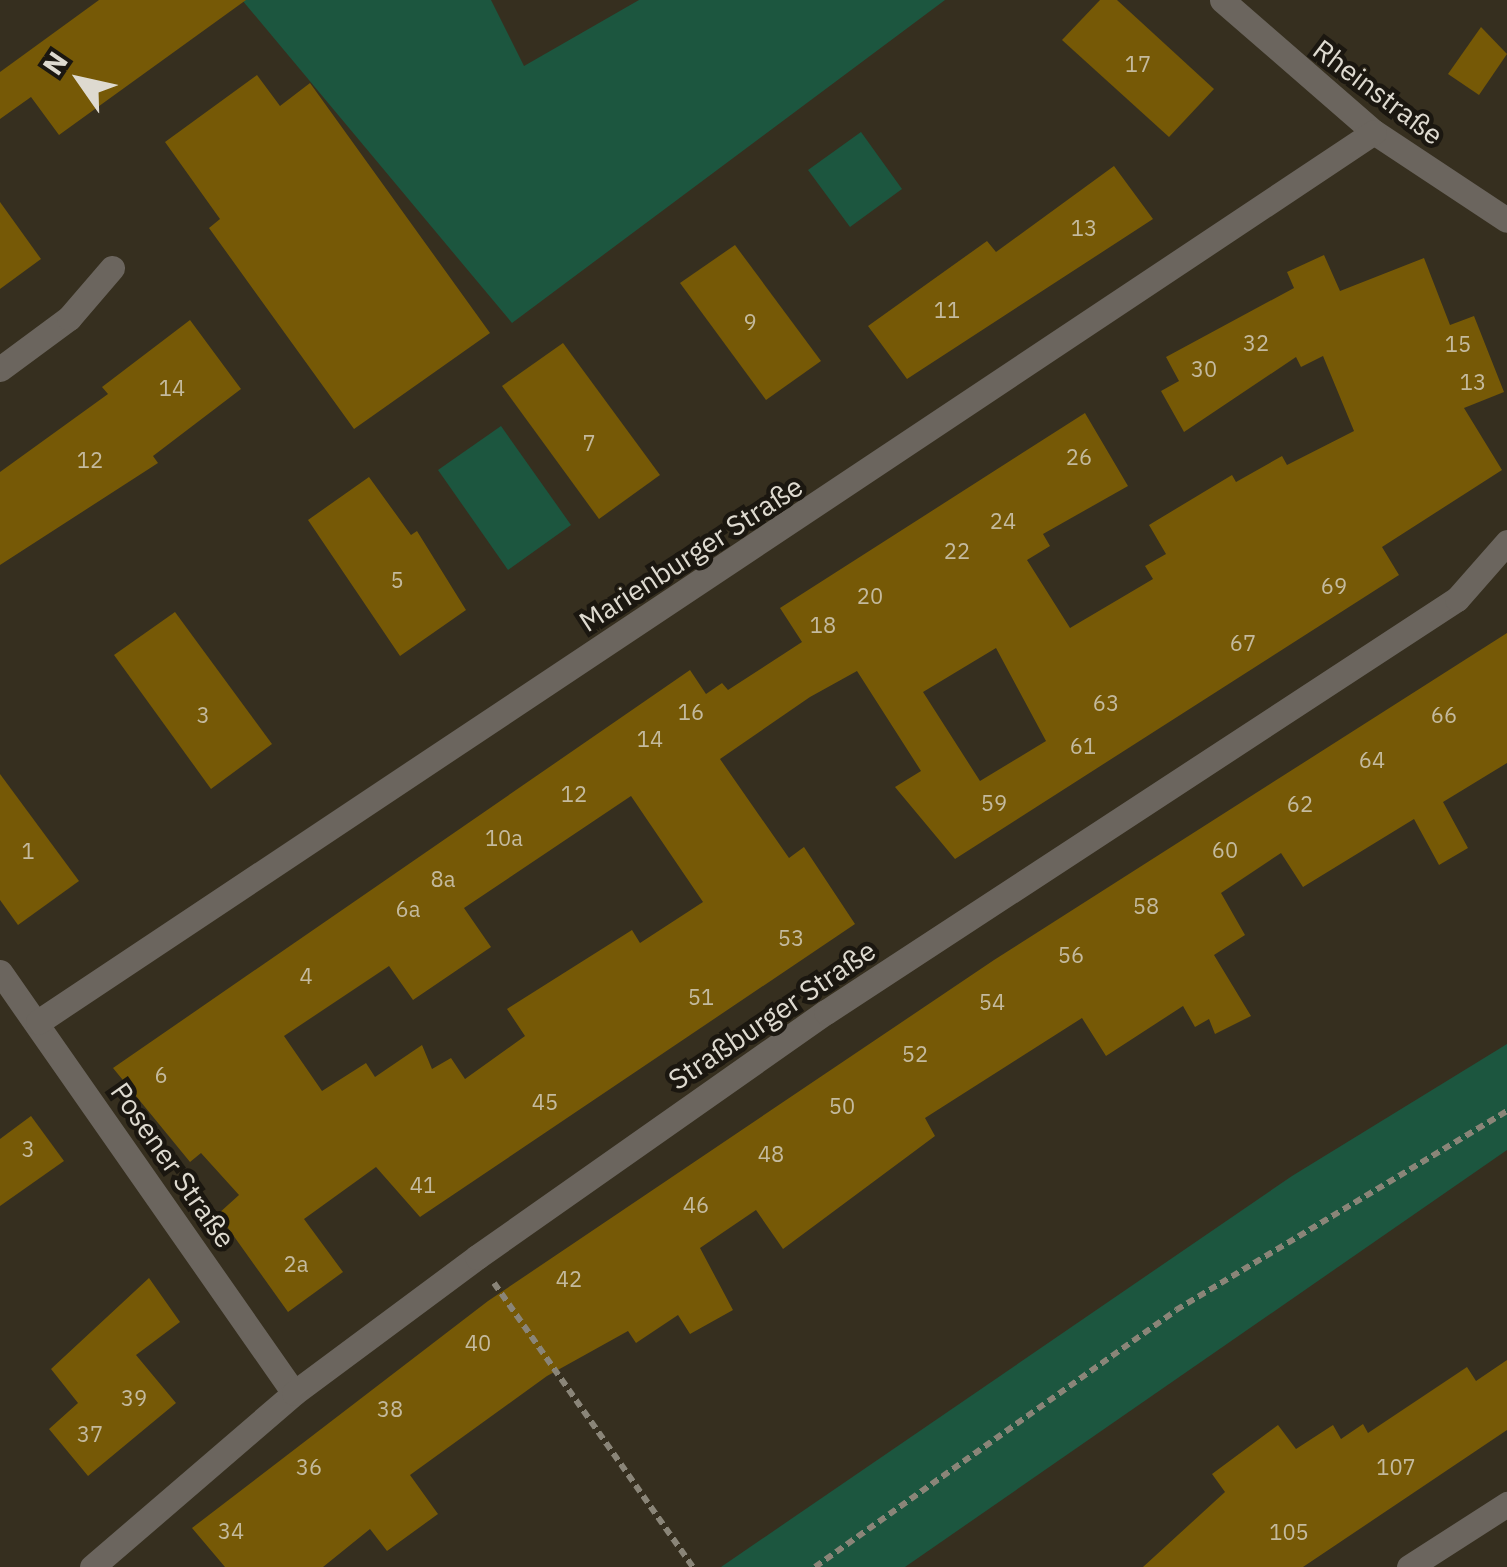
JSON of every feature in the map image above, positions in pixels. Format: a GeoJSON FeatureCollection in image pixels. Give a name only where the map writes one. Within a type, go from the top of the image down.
{"type":"FeatureCollection","features":[{"type":"Feature","properties":{"kind":"street","name":"Rheinstraße"},"geometry":{"type":"LineString","coordinates":[[1222,0],[1374,132],[1507,220]]}},
{"type":"Feature","properties":{"kind":"street","name":"Marienburger Straße"},"geometry":{"type":"LineString","coordinates":[[38,1022],[1374,132]]}},
{"type":"Feature","properties":{"kind":"street"},"geometry":{"type":"LineString","coordinates":[[0,369],[69,318],[112,268]]}},
{"type":"Feature","properties":{"kind":"street","name":"Straßburger Straße"},"geometry":{"type":"LineString","coordinates":[[92,1567],[294,1393],[477,1257],[826,1012],[1457,599],[1507,542]]}},
{"type":"Feature","properties":{"kind":"street","name":"Posener Straße"},"geometry":{"type":"LineString","coordinates":[[0,972],[294,1393]]}},
{"type":"Feature","properties":{"kind":"street"},"geometry":{"type":"LineString","coordinates":[[1409,1567],[1507,1504]]}},
{"type":"Feature","properties":{"kind":"path"},"geometry":{"type":"LineString","coordinates":[[815,1567],[1176,1310],[1275,1259],[1507,1112]]}},
{"type":"Feature","properties":{"kind":"path"},"geometry":{"type":"LineString","coordinates":[[477,1257],[693,1567]]}},
{"type":"Feature","properties":{"kind":"green space"},"geometry":{"type":"Polygon","coordinates":[[[242,0],[491,0],[524,66],[639,0],[945,0],[512,323],[242,0]]]}},
{"type":"Feature","properties":{"kind":"green space"},"geometry":{"type":"Polygon","coordinates":[[[861,132],[902,189],[850,227],[808,170],[861,132]]]}},
{"type":"Feature","properties":{"kind":"green space"},"geometry":{"type":"Polygon","coordinates":[[[501,426],[571,525],[508,570],[438,470],[501,426]]]}},
{"type":"Feature","properties":{"kind":"green space"},"geometry":{"type":"Polygon","coordinates":[[[1507,1044],[1507,1150],[905,1567],[721,1567],[1292,1176],[1507,1044]]]}},
{"type":"Feature","properties":{"kind":"building"},"geometry":{"type":"Polygon","coordinates":[[[99,0],[246,0],[59,135],[31,97],[0,119],[0,72],[99,0]]]}},
{"type":"Feature","properties":{"kind":"building"},"geometry":{"type":"Polygon","coordinates":[[[1100,0],[1117,0],[1214,89],[1169,137],[1062,40],[1100,0]]]}},
{"type":"Feature","properties":{"kind":"building"},"geometry":{"type":"Polygon","coordinates":[[[1481,27],[1507,54],[1479,95],[1448,74],[1481,27]]]}},
{"type":"Feature","properties":{"kind":"building"},"geometry":{"type":"Polygon","coordinates":[[[257,75],[280,106],[310,83],[490,333],[354,429],[209,228],[220,219],[165,142],[257,75]]]}},
{"type":"Feature","properties":{"kind":"building"},"geometry":{"type":"Polygon","coordinates":[[[1114,166],[1153,219],[907,379],[868,326],[987,241],[996,252],[1114,166]]]}},
{"type":"Feature","properties":{"kind":"building"},"geometry":{"type":"Polygon","coordinates":[[[0,202],[41,259],[0,289],[0,202]]]}},
{"type":"Feature","properties":{"kind":"building"},"geometry":{"type":"Polygon","coordinates":[[[735,245],[821,361],[766,400],[680,283],[735,245]]]}},
{"type":"Feature","properties":{"kind":"building"},"geometry":{"type":"Polygon","coordinates":[[[1324,255],[1340,291],[1424,258],[1450,325],[1474,316],[1504,392],[1464,408],[1502,470],[1382,547],[1399,575],[955,859],[895,787],[921,771],[857,671],[810,697],[720,759],[789,858],[804,847],[855,924],[420,1217],[376,1167],[304,1219],[343,1272],[288,1312],[218,1214],[239,1195],[201,1153],[190,1162],[113,1068],[690,670],[706,694],[722,683],[728,690],[802,642],[780,608],[1085,413],[1128,486],[1043,534],[1050,546],[1027,560],[1070,628],[1153,579],[1145,566],[1166,554],[1149,525],[1232,475],[1236,482],[1282,456],[1287,465],[1354,431],[1323,356],[1301,367],[1296,357],[1184,432],[1161,391],[1179,381],[1166,357],[1294,288],[1287,272],[1324,255]],[[996,648],[923,692],[980,781],[1046,741],[996,648]],[[631,796],[464,908],[491,947],[413,1000],[389,966],[284,1036],[322,1091],[366,1063],[375,1077],[422,1045],[432,1069],[451,1058],[465,1079],[525,1036],[507,1009],[632,930],[640,943],[703,902],[631,796]]]}},
{"type":"Feature","properties":{"kind":"building"},"geometry":{"type":"Polygon","coordinates":[[[190,320],[241,389],[153,456],[158,463],[0,565],[0,472],[108,394],[102,387],[190,320]]]}},
{"type":"Feature","properties":{"kind":"building"},"geometry":{"type":"Polygon","coordinates":[[[563,343],[660,475],[599,519],[502,386],[563,343]]]}},
{"type":"Feature","properties":{"kind":"building"},"geometry":{"type":"Polygon","coordinates":[[[369,477],[411,535],[417,531],[466,610],[400,656],[308,520],[369,477]]]}},
{"type":"Feature","properties":{"kind":"building"},"geometry":{"type":"Polygon","coordinates":[[[175,612],[272,744],[211,789],[114,655],[175,612]]]}},
{"type":"Feature","properties":{"kind":"building"},"geometry":{"type":"Polygon","coordinates":[[[1507,633],[1507,763],[1443,802],[1468,848],[1439,865],[1414,819],[1303,887],[1281,853],[1221,893],[1245,935],[1214,955],[1251,1016],[1215,1034],[1209,1019],[1195,1027],[1183,1006],[1106,1056],[1082,1018],[925,1118],[935,1136],[783,1249],[756,1210],[700,1248],[733,1310],[690,1334],[678,1315],[636,1343],[628,1331],[547,1376],[410,1475],[438,1514],[387,1551],[370,1529],[323,1567],[225,1567],[192,1528],[488,1301],[994,960],[1507,633]]]}},
{"type":"Feature","properties":{"kind":"building"},"geometry":{"type":"Polygon","coordinates":[[[0,774],[79,881],[18,925],[0,900],[0,774]]]}},
{"type":"Feature","properties":{"kind":"building"},"geometry":{"type":"Polygon","coordinates":[[[31,1116],[64,1161],[0,1206],[0,1139],[31,1116]]]}},
{"type":"Feature","properties":{"kind":"building"},"geometry":{"type":"Polygon","coordinates":[[[149,1278],[180,1322],[136,1355],[176,1403],[88,1476],[49,1429],[78,1403],[51,1369],[149,1278]]]}},
{"type":"Feature","properties":{"kind":"building"},"geometry":{"type":"Polygon","coordinates":[[[1507,1360],[1507,1430],[1303,1567],[1143,1567],[1225,1492],[1212,1474],[1278,1425],[1296,1449],[1333,1425],[1341,1439],[1363,1424],[1368,1433],[1467,1367],[1476,1381],[1507,1360]]]}}]}
